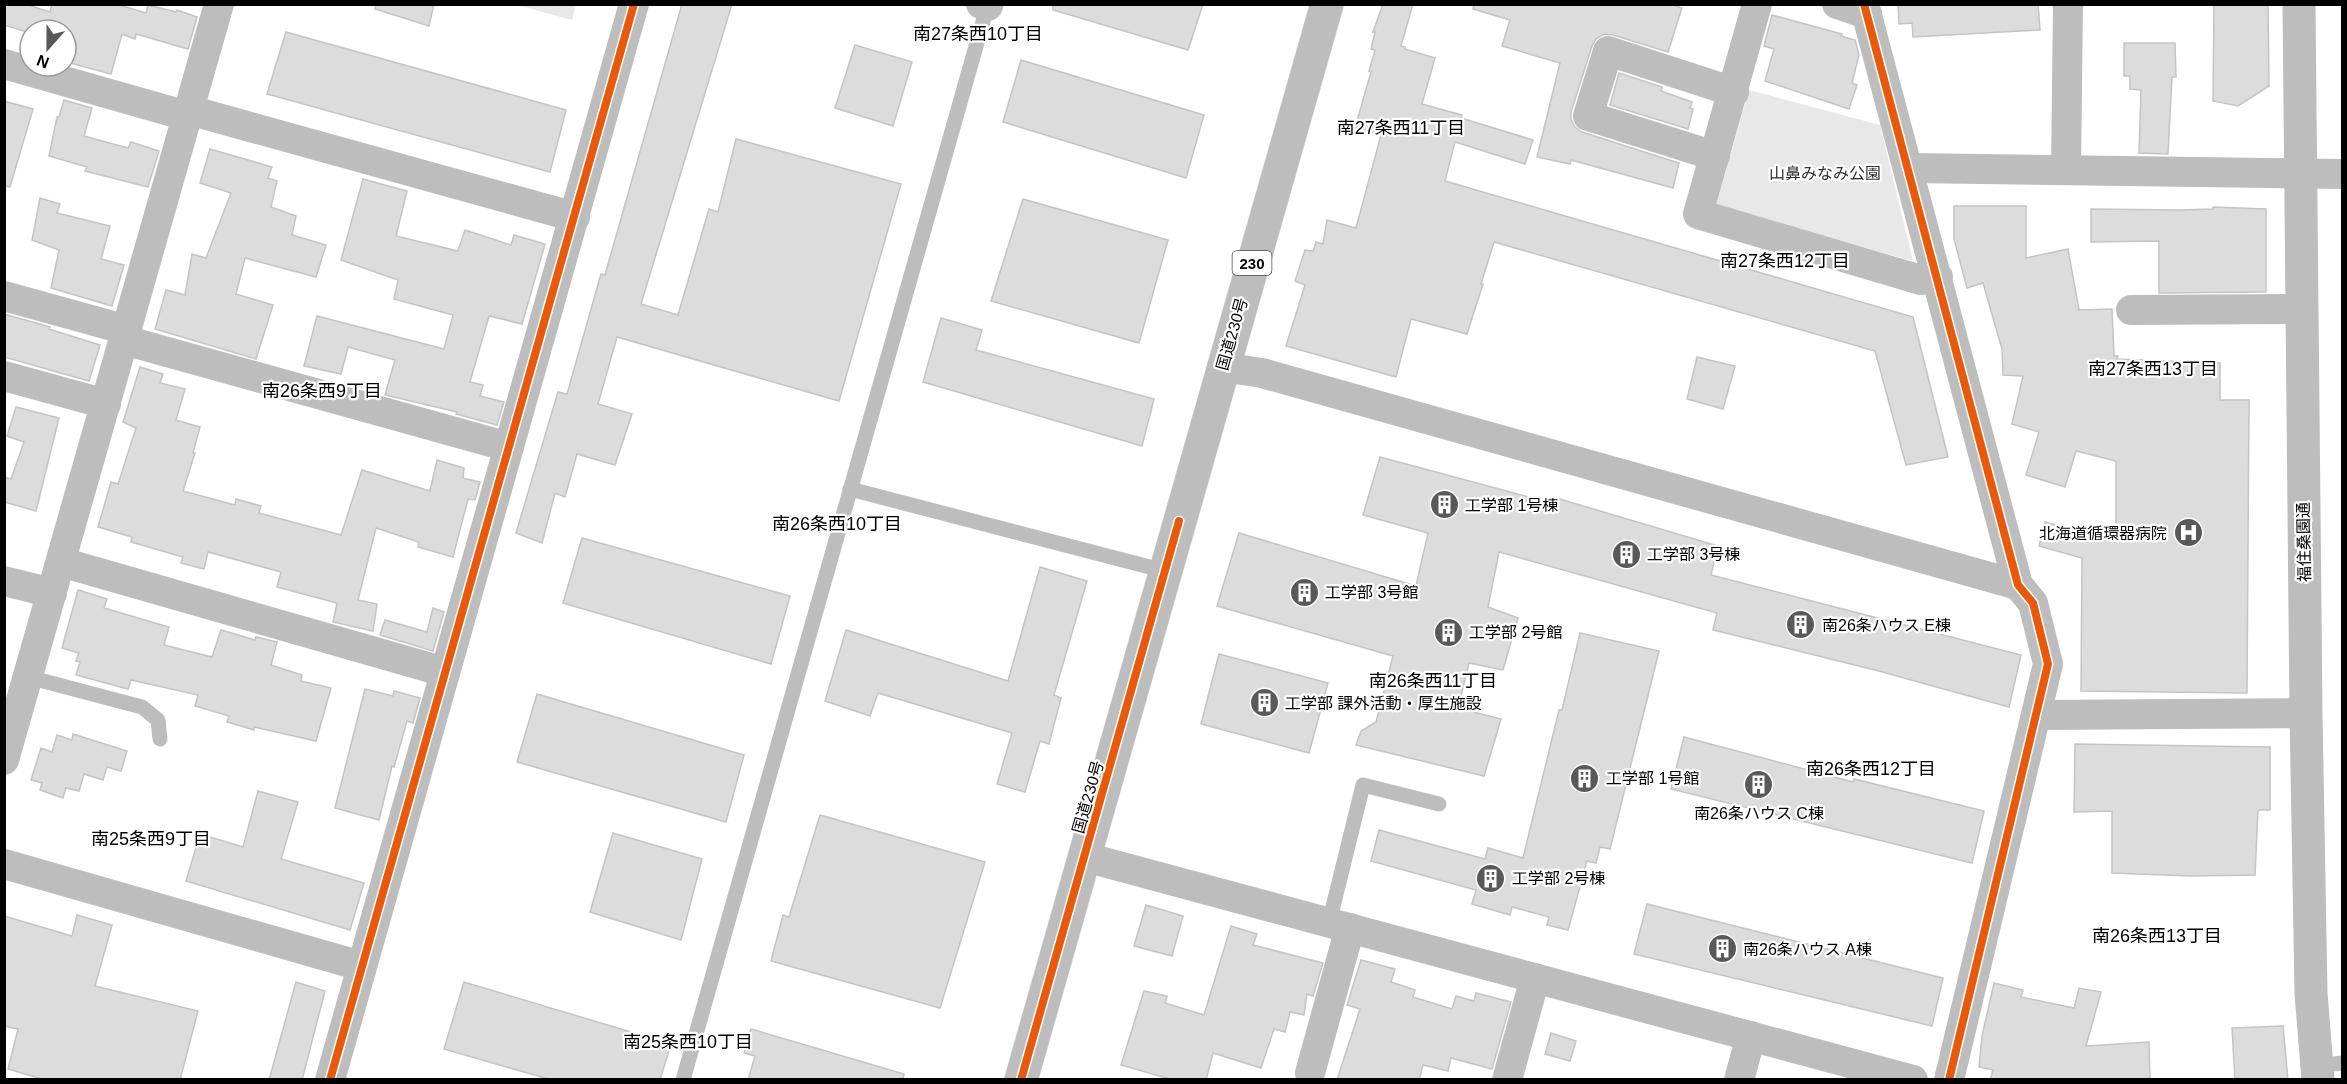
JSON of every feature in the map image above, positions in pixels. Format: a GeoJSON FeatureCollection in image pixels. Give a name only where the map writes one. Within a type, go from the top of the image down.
{"type":"FeatureCollection","features":[{"type":"Feature","properties":{"kind":"main road","name":"国道230号"},"geometry":{"type":"LineString","coordinates":[[1021,1080],[1327,4]]}},
{"type":"Feature","properties":{"kind":"main road","name":"福住桑園通"},"geometry":{"type":"LineString","coordinates":[[2299,4],[2311,993],[2326,1070]]}},
{"type":"Feature","properties":{"kind":"street"},"geometry":{"type":"LineString","coordinates":[[4,760],[219,4]]}},
{"type":"Feature","properties":{"kind":"street"},"geometry":{"type":"LineString","coordinates":[[330,1080],[634,4]]}},
{"type":"Feature","properties":{"kind":"street"},"geometry":{"type":"LineString","coordinates":[[1757,4],[1698,214],[1922,280],[1938,277]]}},
{"type":"Feature","properties":{"kind":"street"},"geometry":{"type":"LineString","coordinates":[[1837,4],[1866,9],[2018,585],[2033,603],[2048,664],[1948,1080]]}},
{"type":"Feature","properties":{"kind":"street"},"geometry":{"type":"LineString","coordinates":[[2066,170],[2068,4]]}},
{"type":"Feature","properties":{"kind":"street"},"geometry":{"type":"LineString","coordinates":[[1715,156],[1588,116],[1608,51],[1734,92]]}},
{"type":"Feature","properties":{"kind":"street"},"geometry":{"type":"LineString","coordinates":[[4,64],[575,217]]}},
{"type":"Feature","properties":{"kind":"street"},"geometry":{"type":"LineString","coordinates":[[1909,168],[2343,174]]}},
{"type":"Feature","properties":{"kind":"street"},"geometry":{"type":"LineString","coordinates":[[4,296],[125,335],[509,447]]}},
{"type":"Feature","properties":{"kind":"street"},"geometry":{"type":"LineString","coordinates":[[2130,310],[2301,309]]}},
{"type":"Feature","properties":{"kind":"street"},"geometry":{"type":"LineString","coordinates":[[1222,367],[1262,373],[2018,585]]}},
{"type":"Feature","properties":{"kind":"street"},"geometry":{"type":"LineString","coordinates":[[4,376],[106,404]]}},
{"type":"Feature","properties":{"kind":"street"},"geometry":{"type":"LineString","coordinates":[[61,562],[445,672]]}},
{"type":"Feature","properties":{"kind":"street"},"geometry":{"type":"LineString","coordinates":[[4,581],[52,593]]}},
{"type":"Feature","properties":{"kind":"street"},"geometry":{"type":"LineString","coordinates":[[2037,715],[2306,713]]}},
{"type":"Feature","properties":{"kind":"street"},"geometry":{"type":"LineString","coordinates":[[1085,857],[1913,1080]]}},
{"type":"Feature","properties":{"kind":"street"},"geometry":{"type":"LineString","coordinates":[[4,864],[361,966]]}},
{"type":"Feature","properties":{"kind":"street"},"geometry":{"type":"LineString","coordinates":[[1310,1073],[1339,926]]}},
{"type":"Feature","properties":{"kind":"street"},"geometry":{"type":"LineString","coordinates":[[1507,1080],[1535,978]]}},
{"type":"Feature","properties":{"kind":"street"},"geometry":{"type":"LineString","coordinates":[[1739,1080],[1751,1036]]}},
{"type":"Feature","properties":{"kind":"lane"},"geometry":{"type":"LineString","coordinates":[[683,1080],[986,5]]}},
{"type":"Feature","properties":{"kind":"lane"},"geometry":{"type":"LineString","coordinates":[[850,489],[1165,571]]}},
{"type":"Feature","properties":{"kind":"lane"},"geometry":{"type":"LineString","coordinates":[[28,677],[142,707],[158,720],[160,739]]}},
{"type":"Feature","properties":{"kind":"lane"},"geometry":{"type":"LineString","coordinates":[[1339,926],[1363,784],[1439,804]]}},
{"type":"Feature","properties":{"kind":"green space"},"geometry":{"type":"Polygon","coordinates":[[[517,5],[576,5],[572,20],[517,5]]]}},
{"type":"Feature","properties":{"kind":"green space","name":"山鼻みなみ公園"},"geometry":{"type":"Polygon","coordinates":[[[1749,90],[1880,125],[1913,261],[1716,206],[1749,90]]]}},
{"type":"Feature","properties":{"kind":"building"},"geometry":{"type":"Polygon","coordinates":[[[4,4],[25,4],[50,12],[52,4],[116,4],[146,13],[148,5],[176,12],[177,10],[197,17],[188,49],[136,34],[135,39],[122,34],[111,74],[78,65],[78,18],[18,18],[18,29],[4,25],[4,4]]]}},
{"type":"Feature","properties":{"kind":"building"},"geometry":{"type":"Polygon","coordinates":[[[376,4],[434,4],[429,26],[375,9],[376,4]]]}},
{"type":"Feature","properties":{"kind":"building"},"geometry":{"type":"Polygon","coordinates":[[[682,4],[732,4],[641,304],[678,315],[709,209],[718,212],[736,139],[901,184],[839,401],[617,337],[598,404],[632,414],[615,465],[577,454],[565,497],[555,493],[542,543],[516,533],[558,392],[567,394],[601,274],[605,275],[682,4]]]}},
{"type":"Feature","properties":{"kind":"building"},"geometry":{"type":"Polygon","coordinates":[[[1053,4],[1203,4],[1188,50],[1053,10],[1053,4]]]}},
{"type":"Feature","properties":{"kind":"building"},"geometry":{"type":"Polygon","coordinates":[[[1383,4],[1413,4],[1401,46],[1435,58],[1422,104],[1462,115],[1461,118],[1533,140],[1525,164],[1455,142],[1445,181],[1913,317],[1948,457],[1906,465],[1875,351],[1494,242],[1467,334],[1411,319],[1396,377],[1286,346],[1305,285],[1295,281],[1305,250],[1313,251],[1316,242],[1323,244],[1327,220],[1356,228],[1381,135],[1355,128],[1371,72],[1369,71],[1375,50],[1371,49],[1375,32],[1373,32],[1383,4]]]}},
{"type":"Feature","properties":{"kind":"building"},"geometry":{"type":"Polygon","coordinates":[[[1474,4],[1669,4],[1682,8],[1668,52],[1613,35],[1604,34],[1596,39],[1571,112],[1571,119],[1575,127],[1582,132],[1679,163],[1673,188],[1571,160],[1570,164],[1537,157],[1560,63],[1502,46],[1510,20],[1473,9],[1474,4]]]}},
{"type":"Feature","properties":{"kind":"building"},"geometry":{"type":"Polygon","coordinates":[[[1898,4],[2038,4],[2040,30],[1913,37],[1912,23],[1899,24],[1898,4]]]}},
{"type":"Feature","properties":{"kind":"building"},"geometry":{"type":"Polygon","coordinates":[[[2214,4],[2268,4],[2269,86],[2238,106],[2213,101],[2214,4]]]}},
{"type":"Feature","properties":{"kind":"building"},"geometry":{"type":"Polygon","coordinates":[[[1772,15],[1842,34],[1841,36],[1855,40],[1859,55],[1852,83],[1857,85],[1849,109],[1765,81],[1774,49],[1764,46],[1772,15]]]}},
{"type":"Feature","properties":{"kind":"building"},"geometry":{"type":"Polygon","coordinates":[[[286,32],[566,110],[550,172],[267,94],[286,32]]]}},
{"type":"Feature","properties":{"kind":"building"},"geometry":{"type":"Polygon","coordinates":[[[2124,43],[2175,43],[2176,77],[2172,77],[2168,154],[2139,153],[2141,90],[2130,89],[2130,76],[2124,76],[2124,43]]]}},
{"type":"Feature","properties":{"kind":"building"},"geometry":{"type":"Polygon","coordinates":[[[855,45],[912,62],[893,126],[835,108],[855,45]]]}},
{"type":"Feature","properties":{"kind":"building"},"geometry":{"type":"Polygon","coordinates":[[[1021,60],[1204,115],[1186,178],[1003,122],[1021,60]]]}},
{"type":"Feature","properties":{"kind":"building"},"geometry":{"type":"Polygon","coordinates":[[[1619,73],[1662,87],[1661,91],[1692,102],[1690,108],[1693,109],[1688,129],[1610,105],[1619,73]]]}},
{"type":"Feature","properties":{"kind":"building"},"geometry":{"type":"Polygon","coordinates":[[[64,100],[92,108],[84,136],[128,148],[131,142],[159,151],[148,187],[85,171],[87,167],[49,156],[57,117],[59,117],[64,100]]]}},
{"type":"Feature","properties":{"kind":"building"},"geometry":{"type":"Polygon","coordinates":[[[4,101],[33,109],[10,187],[4,186],[4,101]]]}},
{"type":"Feature","properties":{"kind":"building"},"geometry":{"type":"Polygon","coordinates":[[[210,149],[272,167],[268,178],[277,181],[271,207],[296,216],[292,235],[326,245],[316,277],[245,258],[236,294],[273,305],[256,359],[155,329],[166,290],[185,295],[192,254],[206,258],[231,193],[200,183],[210,149]]]}},
{"type":"Feature","properties":{"kind":"building"},"geometry":{"type":"Polygon","coordinates":[[[363,179],[407,191],[396,236],[458,251],[465,230],[511,245],[514,235],[545,244],[522,324],[489,316],[470,382],[483,385],[480,396],[504,402],[497,425],[456,414],[457,412],[385,395],[395,360],[348,347],[341,374],[304,366],[317,316],[444,349],[453,315],[394,299],[398,280],[341,260],[363,179]]]}},
{"type":"Feature","properties":{"kind":"building"},"geometry":{"type":"Polygon","coordinates":[[[40,198],[60,204],[57,213],[110,226],[101,259],[124,265],[112,306],[51,288],[59,250],[32,240],[40,198]]]}},
{"type":"Feature","properties":{"kind":"building"},"geometry":{"type":"Polygon","coordinates":[[[1023,199],[1168,240],[1139,343],[991,301],[1023,199]]]}},
{"type":"Feature","properties":{"kind":"building"},"geometry":{"type":"Polygon","coordinates":[[[1954,206],[2026,206],[2026,258],[2068,249],[2079,310],[2112,309],[2114,356],[2118,356],[2117,359],[2220,363],[2220,400],[2249,400],[2247,693],[2081,691],[2082,558],[2039,546],[2045,522],[2116,541],[2116,461],[2076,451],[2065,487],[2026,475],[2039,432],[2012,424],[2023,376],[2003,375],[2002,349],[1983,283],[1967,288],[1954,239],[1954,206]]]}},
{"type":"Feature","properties":{"kind":"building"},"geometry":{"type":"Polygon","coordinates":[[[2213,207],[2266,209],[2266,292],[2159,293],[2159,241],[2091,242],[2091,209],[2179,210],[2213,209],[2213,207]]]}},
{"type":"Feature","properties":{"kind":"building"},"geometry":{"type":"Polygon","coordinates":[[[4,314],[100,345],[89,381],[4,357],[4,314]]]}},
{"type":"Feature","properties":{"kind":"building"},"geometry":{"type":"Polygon","coordinates":[[[941,318],[982,330],[976,350],[1154,399],[1142,446],[923,382],[941,318]]]}},
{"type":"Feature","properties":{"kind":"building"},"geometry":{"type":"Polygon","coordinates":[[[1697,357],[1735,366],[1723,409],[1687,399],[1697,357]]]}},
{"type":"Feature","properties":{"kind":"building"},"geometry":{"type":"Polygon","coordinates":[[[140,367],[163,374],[160,383],[185,389],[176,420],[200,427],[193,453],[195,453],[183,491],[235,505],[236,499],[261,506],[259,513],[341,535],[362,470],[430,491],[437,460],[464,468],[463,478],[480,482],[475,500],[468,499],[453,557],[418,547],[419,542],[376,528],[358,600],[377,604],[373,631],[333,622],[337,603],[277,587],[281,572],[208,552],[204,569],[181,563],[183,557],[131,542],[132,537],[98,527],[111,482],[118,484],[136,428],[123,422],[140,367]]]}},
{"type":"Feature","properties":{"kind":"building"},"geometry":{"type":"Polygon","coordinates":[[[16,407],[59,418],[36,511],[4,502],[4,477],[11,479],[24,442],[7,436],[16,407]]]}},
{"type":"Feature","properties":{"kind":"building"},"geometry":{"type":"Polygon","coordinates":[[[1380,457],[1551,503],[1553,497],[1718,546],[1711,575],[2021,655],[2009,707],[1875,670],[1713,630],[1717,613],[1499,552],[1488,607],[1518,618],[1503,670],[1469,663],[1458,708],[1501,719],[1484,776],[1356,745],[1361,731],[1376,722],[1393,656],[1217,606],[1239,533],[1416,586],[1428,533],[1363,515],[1380,457]]]}},
{"type":"Feature","properties":{"kind":"building"},"geometry":{"type":"Polygon","coordinates":[[[582,538],[790,596],[771,664],[563,603],[582,538]]]}},
{"type":"Feature","properties":{"kind":"building"},"geometry":{"type":"Polygon","coordinates":[[[1040,567],[1087,581],[1054,695],[1061,698],[1049,744],[1040,741],[1025,792],[997,784],[1012,733],[878,693],[870,716],[825,701],[846,630],[1008,681],[1040,567]]]}},
{"type":"Feature","properties":{"kind":"building"},"geometry":{"type":"Polygon","coordinates":[[[78,590],[107,599],[104,608],[169,627],[164,645],[212,657],[221,630],[255,640],[256,637],[277,642],[271,665],[302,675],[301,681],[331,688],[316,741],[254,727],[254,730],[227,722],[229,716],[195,706],[198,695],[131,680],[128,689],[76,675],[80,662],[76,661],[79,653],[62,648],[78,590]]]}},
{"type":"Feature","properties":{"kind":"building"},"geometry":{"type":"Polygon","coordinates":[[[433,608],[444,612],[433,651],[380,635],[385,620],[427,632],[433,608]]]}},
{"type":"Feature","properties":{"kind":"building","name":"工学部 1号館"},"geometry":{"type":"Polygon","coordinates":[[[1580,633],[1659,651],[1610,849],[1600,847],[1596,863],[1587,861],[1568,930],[1547,925],[1549,917],[1512,907],[1510,915],[1472,904],[1476,890],[1371,861],[1379,830],[1485,859],[1488,848],[1523,858],[1580,633]]]}},
{"type":"Feature","properties":{"kind":"building","name":"工学部 課外活動・厚生施設"},"geometry":{"type":"Polygon","coordinates":[[[1219,654],[1328,683],[1309,753],[1201,724],[1219,654]]]}},
{"type":"Feature","properties":{"kind":"building"},"geometry":{"type":"Polygon","coordinates":[[[365,689],[393,696],[394,691],[420,698],[413,723],[407,721],[394,767],[392,766],[379,820],[335,808],[365,689]]]}},
{"type":"Feature","properties":{"kind":"building"},"geometry":{"type":"Polygon","coordinates":[[[537,694],[744,755],[726,822],[517,762],[537,694]]]}},
{"type":"Feature","properties":{"kind":"building"},"geometry":{"type":"Polygon","coordinates":[[[73,734],[127,751],[121,771],[107,767],[103,780],[84,774],[79,791],[66,788],[63,798],[40,790],[42,783],[31,780],[41,748],[52,752],[57,735],[72,740],[73,734]]]}},
{"type":"Feature","properties":{"kind":"building"},"geometry":{"type":"Polygon","coordinates":[[[1684,737],[1853,782],[1854,779],[1984,811],[1972,863],[1671,789],[1684,737]]]}},
{"type":"Feature","properties":{"kind":"building"},"geometry":{"type":"Polygon","coordinates":[[[2075,744],[2270,747],[2270,810],[2258,810],[2255,875],[2191,876],[2112,873],[2112,811],[2074,812],[2075,744]]]}},
{"type":"Feature","properties":{"kind":"building"},"geometry":{"type":"Polygon","coordinates":[[[258,791],[298,802],[281,859],[364,883],[350,930],[186,881],[200,834],[243,847],[258,791]]]}},
{"type":"Feature","properties":{"kind":"building"},"geometry":{"type":"Polygon","coordinates":[[[820,815],[985,862],[940,1008],[771,961],[783,915],[789,917],[820,815]]]}},
{"type":"Feature","properties":{"kind":"building"},"geometry":{"type":"Polygon","coordinates":[[[613,833],[702,859],[681,940],[590,912],[613,833]]]}},
{"type":"Feature","properties":{"kind":"building"},"geometry":{"type":"Polygon","coordinates":[[[1647,904],[1943,978],[1932,1026],[1634,954],[1647,904]]]}},
{"type":"Feature","properties":{"kind":"building"},"geometry":{"type":"Polygon","coordinates":[[[1146,905],[1183,916],[1172,956],[1134,946],[1146,905]]]}},
{"type":"Feature","properties":{"kind":"building"},"geometry":{"type":"Polygon","coordinates":[[[77,915],[112,925],[95,986],[198,1011],[180,1080],[45,1080],[8,1069],[18,1029],[4,1026],[4,916],[72,936],[77,915]]]}},
{"type":"Feature","properties":{"kind":"building"},"geometry":{"type":"Polygon","coordinates":[[[1231,926],[1257,934],[1253,945],[1323,963],[1313,996],[1307,994],[1304,1015],[1290,1012],[1285,1032],[1274,1029],[1261,1068],[1213,1053],[1206,1080],[1173,1080],[1121,1065],[1144,991],[1167,996],[1165,1003],[1204,1015],[1231,926]]]}},
{"type":"Feature","properties":{"kind":"building"},"geometry":{"type":"Polygon","coordinates":[[[1361,960],[1395,969],[1391,982],[1415,990],[1413,997],[1452,1009],[1456,996],[1474,1001],[1476,993],[1511,1002],[1492,1069],[1451,1058],[1448,1071],[1423,1065],[1419,1080],[1337,1080],[1360,1009],[1347,1005],[1361,960]]]}},
{"type":"Feature","properties":{"kind":"building"},"geometry":{"type":"Polygon","coordinates":[[[296,982],[325,991],[302,1080],[269,1080],[296,982]]]}},
{"type":"Feature","properties":{"kind":"building"},"geometry":{"type":"Polygon","coordinates":[[[464,982],[671,1044],[660,1080],[552,1080],[444,1049],[464,982]]]}},
{"type":"Feature","properties":{"kind":"building"},"geometry":{"type":"Polygon","coordinates":[[[1994,983],[2023,990],[2021,997],[2074,1008],[2079,988],[2101,992],[2086,1046],[2149,1042],[2150,1080],[1990,1080],[1993,1070],[1979,1067],[1982,1036],[1994,983]]]}},
{"type":"Feature","properties":{"kind":"building"},"geometry":{"type":"Polygon","coordinates":[[[2283,1026],[2288,1080],[2235,1080],[2232,1028],[2283,1026]]]}},
{"type":"Feature","properties":{"kind":"building"},"geometry":{"type":"Polygon","coordinates":[[[751,1029],[904,1074],[903,1080],[748,1080],[755,1056],[744,1053],[751,1029]]]}},
{"type":"Feature","properties":{"kind":"building"},"geometry":{"type":"Polygon","coordinates":[[[1551,1033],[1576,1041],[1570,1061],[1545,1054],[1551,1033]]]}},
{"type":"Feature","properties":{"kind":"cycle path"},"geometry":{"type":"LineString","coordinates":[[330,1080],[634,4]]}},
{"type":"Feature","properties":{"kind":"cycle path"},"geometry":{"type":"LineString","coordinates":[[1864,4],[2018,585],[2033,603],[2048,664],[1949,1080]]}},
{"type":"Feature","properties":{"kind":"cycle path"},"geometry":{"type":"LineString","coordinates":[[1021,1080],[1179,521]]}},
{"type":"Feature","properties":{"kind":"place","name":"工学部 1号棟"},"geometry":{"type":"Point","coordinates":[1444,505]}},
{"type":"Feature","properties":{"kind":"place","name":"北海道循環器病院"},"geometry":{"type":"Point","coordinates":[2188,533]}},
{"type":"Feature","properties":{"kind":"place","name":"工学部 3号棟"},"geometry":{"type":"Point","coordinates":[1626,554]}},
{"type":"Feature","properties":{"kind":"place","name":"工学部 3号館"},"geometry":{"type":"Point","coordinates":[1304,592]}},
{"type":"Feature","properties":{"kind":"place","name":"南26条ハウス E棟"},"geometry":{"type":"Point","coordinates":[1801,625]}},
{"type":"Feature","properties":{"kind":"place","name":"工学部 2号館"},"geometry":{"type":"Point","coordinates":[1448,632]}},
{"type":"Feature","properties":{"kind":"place","name":"工学部 課外活動・厚生施設"},"geometry":{"type":"Point","coordinates":[1264,703]}},
{"type":"Feature","properties":{"kind":"place","name":"工学部 1号館"},"geometry":{"type":"Point","coordinates":[1585,778]}},
{"type":"Feature","properties":{"kind":"place","name":"南26条ハウス C棟"},"geometry":{"type":"Point","coordinates":[1759,785]}},
{"type":"Feature","properties":{"kind":"place","name":"工学部 2号棟"},"geometry":{"type":"Point","coordinates":[1491,878]}},
{"type":"Feature","properties":{"kind":"place","name":"南26条ハウス A棟"},"geometry":{"type":"Point","coordinates":[1722,949]}},
{"type":"Feature","properties":{"kind":"district","name":"南27条西10丁目"},"geometry":{"type":"Point","coordinates":[978,34]}},
{"type":"Feature","properties":{"kind":"district","name":"南27条西11丁目"},"geometry":{"type":"Point","coordinates":[1401,128]}},
{"type":"Feature","properties":{"kind":"district","name":"南27条西12丁目"},"geometry":{"type":"Point","coordinates":[1785,261]}},
{"type":"Feature","properties":{"kind":"district","name":"南27条西13丁目"},"geometry":{"type":"Point","coordinates":[2153,369]}},
{"type":"Feature","properties":{"kind":"district","name":"南26条西9丁目"},"geometry":{"type":"Point","coordinates":[322,391]}},
{"type":"Feature","properties":{"kind":"district","name":"南26条西10丁目"},"geometry":{"type":"Point","coordinates":[837,524]}},
{"type":"Feature","properties":{"kind":"district","name":"南26条西11丁目"},"geometry":{"type":"Point","coordinates":[1433,681]}},
{"type":"Feature","properties":{"kind":"district","name":"南26条西12丁目"},"geometry":{"type":"Point","coordinates":[1871,769]}},
{"type":"Feature","properties":{"kind":"district","name":"南25条西9丁目"},"geometry":{"type":"Point","coordinates":[151,839]}},
{"type":"Feature","properties":{"kind":"district","name":"南26条西13丁目"},"geometry":{"type":"Point","coordinates":[2157,936]}},
{"type":"Feature","properties":{"kind":"district","name":"南25条西10丁目"},"geometry":{"type":"Point","coordinates":[688,1042]}}]}
